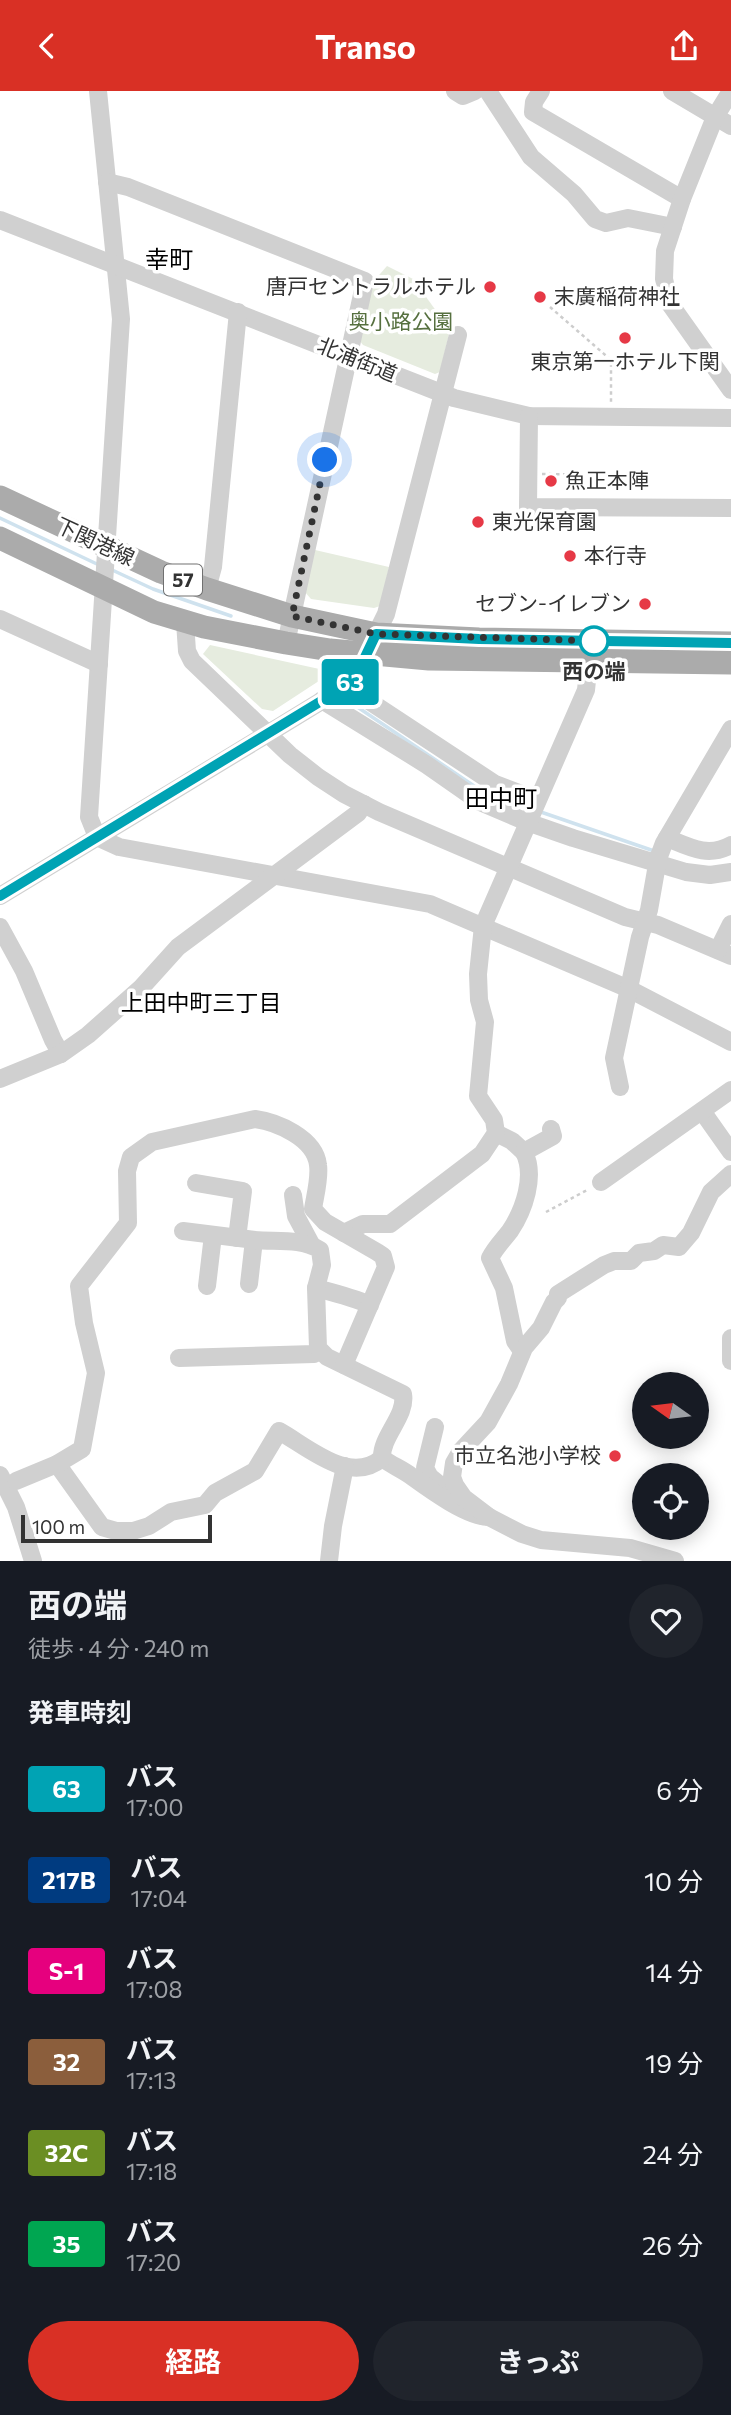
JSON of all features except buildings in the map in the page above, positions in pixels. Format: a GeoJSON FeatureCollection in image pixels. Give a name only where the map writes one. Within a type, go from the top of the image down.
{"type":"FeatureCollection","features":[{"type":"Feature","properties":{"kind":"main road","name":"下関港線"},"geometry":{"type":"LineString","coordinates":[[0,497],[106,551],[207,589],[372,644]]}},
{"type":"Feature","properties":{"kind":"main road","name":"下関港線"},"geometry":{"type":"LineString","coordinates":[[0,538],[103,583],[154,612],[185,622],[286,643],[372,644],[483,661],[590,651],[731,643]]}},
{"type":"Feature","properties":{"kind":"main road","name":"下関港線"},"geometry":{"type":"LineString","coordinates":[[590,651],[731,663]]}},
{"type":"Feature","properties":{"kind":"street"},"geometry":{"type":"LineString","coordinates":[[98,91],[121,319],[89,817],[97,837],[119,847],[418,900],[629,989],[731,1042]]}},
{"type":"Feature","properties":{"kind":"street"},"geometry":{"type":"LineString","coordinates":[[455,91],[463,96],[475,91]]}},
{"type":"Feature","properties":{"kind":"street"},"geometry":{"type":"LineString","coordinates":[[488,91],[531,157],[574,194],[595,219],[606,223],[628,218],[673,227]]}},
{"type":"Feature","properties":{"kind":"street"},"geometry":{"type":"LineString","coordinates":[[541,91],[534,102],[533,112],[682,199]]}},
{"type":"Feature","properties":{"kind":"street"},"geometry":{"type":"LineString","coordinates":[[672,91],[723,122]]}},
{"type":"Feature","properties":{"kind":"street"},"geometry":{"type":"LineString","coordinates":[[731,91],[723,122],[682,199],[665,251],[664,279],[670,304],[731,390]]}},
{"type":"Feature","properties":{"kind":"street"},"geometry":{"type":"LineString","coordinates":[[107,182],[128,187],[365,281],[286,643]]}},
{"type":"Feature","properties":{"kind":"street","name":"北浦街道"},"geometry":{"type":"LineString","coordinates":[[0,220],[477,405],[529,416],[731,418]]}},
{"type":"Feature","properties":{"kind":"street"},"geometry":{"type":"LineString","coordinates":[[207,589],[213,567],[238,312]]}},
{"type":"Feature","properties":{"kind":"street"},"geometry":{"type":"LineString","coordinates":[[0,895],[349,682],[386,614],[458,335]]}},
{"type":"Feature","properties":{"kind":"street"},"geometry":{"type":"LineString","coordinates":[[529,416],[528,506],[731,507]]}},
{"type":"Feature","properties":{"kind":"street"},"geometry":{"type":"LineString","coordinates":[[0,619],[99,664]]}},
{"type":"Feature","properties":{"kind":"street"},"geometry":{"type":"LineString","coordinates":[[185,622],[187,651],[192,661],[306,768],[331,786],[364,804],[508,867],[625,916],[645,921],[725,953],[731,924]]}},
{"type":"Feature","properties":{"kind":"street"},"geometry":{"type":"LineString","coordinates":[[344,1233],[363,1224],[390,1224],[482,1154],[496,1133],[494,1120],[478,1096],[485,1022],[479,1000],[478,974],[483,926],[586,689],[590,651]]}},
{"type":"Feature","properties":{"kind":"street"},"geometry":{"type":"LineString","coordinates":[[349,682],[366,699],[573,838],[662,851],[715,852],[731,845]]}},
{"type":"Feature","properties":{"kind":"street"},"geometry":{"type":"LineString","coordinates":[[322,700],[416,757],[480,801],[532,811]]}},
{"type":"Feature","properties":{"kind":"street"},"geometry":{"type":"LineString","coordinates":[[620,1087],[614,1058],[662,851],[731,729]]}},
{"type":"Feature","properties":{"kind":"street"},"geometry":{"type":"LineString","coordinates":[[0,1079],[61,1054],[88,1035],[132,996],[178,947],[358,813],[364,804]]}},
{"type":"Feature","properties":{"kind":"street"},"geometry":{"type":"LineString","coordinates":[[662,851],[704,875],[731,872]]}},
{"type":"Feature","properties":{"kind":"street"},"geometry":{"type":"LineString","coordinates":[[0,927],[24,971],[61,1054]]}},
{"type":"Feature","properties":{"kind":"street"},"geometry":{"type":"LineString","coordinates":[[601,1182],[731,1090]]}},
{"type":"Feature","properties":{"kind":"street"},"geometry":{"type":"LineString","coordinates":[[702,1111],[731,1152]]}},
{"type":"Feature","properties":{"kind":"street"},"geometry":{"type":"LineString","coordinates":[[33,1561],[8,1478],[57,1464],[82,1449],[96,1373],[84,1324],[79,1286],[128,1223],[127,1171],[131,1157],[152,1142],[255,1119],[266,1120],[289,1130],[306,1143],[315,1154],[318,1165],[313,1209],[326,1222],[383,1256],[386,1267],[344,1365]]}},
{"type":"Feature","properties":{"kind":"street"},"geometry":{"type":"LineString","coordinates":[[524,1152],[553,1136],[551,1129]]}},
{"type":"Feature","properties":{"kind":"street"},"geometry":{"type":"LineString","coordinates":[[496,1133],[512,1141],[524,1152],[530,1171],[524,1200],[510,1230],[490,1258],[504,1288],[514,1341],[522,1352]]}},
{"type":"Feature","properties":{"kind":"street"},"geometry":{"type":"LineString","coordinates":[[675,1561],[630,1548],[541,1540],[522,1534],[489,1517],[464,1498],[453,1481],[453,1470],[461,1451],[488,1422],[509,1384],[522,1352],[541,1328],[558,1299],[558,1294],[575,1281],[614,1261],[631,1261],[639,1252],[654,1251],[663,1245],[679,1247],[691,1233],[714,1188],[731,1174]]}},
{"type":"Feature","properties":{"kind":"street"},"geometry":{"type":"LineString","coordinates":[[197,1183],[243,1191],[249,1285]]}},
{"type":"Feature","properties":{"kind":"street"},"geometry":{"type":"LineString","coordinates":[[293,1195],[296,1216],[311,1244]]}},
{"type":"Feature","properties":{"kind":"street"},"geometry":{"type":"LineString","coordinates":[[183,1231],[245,1239],[298,1241],[320,1249],[322,1257],[316,1288],[317,1342],[320,1351],[327,1357],[403,1394],[403,1403],[384,1447],[383,1458]]}},
{"type":"Feature","properties":{"kind":"street"},"geometry":{"type":"LineString","coordinates":[[207,1286],[214,1235]]}},
{"type":"Feature","properties":{"kind":"street"},"geometry":{"type":"LineString","coordinates":[[316,1288],[346,1294],[370,1305]]}},
{"type":"Feature","properties":{"kind":"street"},"geometry":{"type":"LineString","coordinates":[[731,1338],[731,1361]]}},
{"type":"Feature","properties":{"kind":"street"},"geometry":{"type":"LineString","coordinates":[[179,1358],[314,1354],[320,1351]]}},
{"type":"Feature","properties":{"kind":"street"},"geometry":{"type":"LineString","coordinates":[[435,1427],[425,1468],[430,1477],[446,1488],[447,1499]]}},
{"type":"Feature","properties":{"kind":"street"},"geometry":{"type":"LineString","coordinates":[[57,1464],[102,1527],[127,1532],[149,1526],[171,1512],[205,1506],[215,1493],[255,1471],[279,1431],[323,1458],[345,1466],[371,1466],[383,1458]]}},
{"type":"Feature","properties":{"kind":"street"},"geometry":{"type":"LineString","coordinates":[[383,1458],[433,1492],[483,1517],[489,1517]]}},
{"type":"Feature","properties":{"kind":"street"},"geometry":{"type":"LineString","coordinates":[[329,1561],[345,1466]]}},
{"type":"Feature","properties":{"kind":"path"},"geometry":{"type":"LineString","coordinates":[[550,307],[611,360],[611,406]]}},
{"type":"Feature","properties":{"kind":"path"},"geometry":{"type":"LineString","coordinates":[[528,474],[600,475],[599,507]]}},
{"type":"Feature","properties":{"kind":"path"},"geometry":{"type":"LineString","coordinates":[[546,1212],[601,1182]]}},
{"type":"Feature","properties":{"kind":"green space","name":"奥小路公園"},"geometry":{"type":"Polygon","coordinates":[[[387,266],[413,279],[450,330],[440,372],[435,374],[363,345],[360,341],[373,282],[387,266]]]}},
{"type":"Feature","properties":{"kind":"green space"},"geometry":{"type":"Polygon","coordinates":[[[315,550],[389,567],[380,606],[374,608],[311,599],[305,592],[315,550]]]}},
{"type":"Feature","properties":{"kind":"green space"},"geometry":{"type":"Polygon","coordinates":[[[210,645],[324,670],[325,677],[273,711],[262,709],[203,654],[210,645]]]}},
{"type":"Feature","properties":{"kind":"waterway"},"geometry":{"type":"LineString","coordinates":[[0,518],[99,565]]}},
{"type":"Feature","properties":{"kind":"waterway"},"geometry":{"type":"LineString","coordinates":[[110,569],[153,589],[231,616]]}},
{"type":"Feature","properties":{"kind":"waterway"},"geometry":{"type":"LineString","coordinates":[[350,702],[483,792],[527,807]]}},
{"type":"Feature","properties":{"kind":"waterway"},"geometry":{"type":"LineString","coordinates":[[538,811],[657,852]]}},
{"type":"Feature","properties":{"kind":"bus line","name":"63"},"geometry":{"type":"LineString","coordinates":[[0,896],[341,689],[355,677],[376,634],[479,639],[731,643]]}},
{"type":"Feature","properties":{"kind":"place","name":"唐戸セントラルホテル"},"geometry":{"type":"Point","coordinates":[490,287]}},
{"type":"Feature","properties":{"kind":"place","name":"末廣稲荷神社"},"geometry":{"type":"Point","coordinates":[540,297]}},
{"type":"Feature","properties":{"kind":"place","name":"東京第一ホテル下関"},"geometry":{"type":"Point","coordinates":[625,338]}},
{"type":"Feature","properties":{"kind":"place","name":"魚正本陣"},"geometry":{"type":"Point","coordinates":[551,481]}},
{"type":"Feature","properties":{"kind":"place","name":"東光保育園"},"geometry":{"type":"Point","coordinates":[478,522]}},
{"type":"Feature","properties":{"kind":"place","name":"本行寺"},"geometry":{"type":"Point","coordinates":[570,556]}},
{"type":"Feature","properties":{"kind":"place","name":"セブン-イレブン"},"geometry":{"type":"Point","coordinates":[645,604]}},
{"type":"Feature","properties":{"kind":"place","name":"西の端"},"geometry":{"type":"Point","coordinates":[594,641]}},
{"type":"Feature","properties":{"kind":"place","name":"市立名池小学校"},"geometry":{"type":"Point","coordinates":[615,1456]}},
{"type":"Feature","properties":{"kind":"district","name":"幸町"},"geometry":{"type":"Point","coordinates":[169,260]}},
{"type":"Feature","properties":{"kind":"district","name":"田中町"},"geometry":{"type":"Point","coordinates":[501,799]}},
{"type":"Feature","properties":{"kind":"district","name":"上田中町三丁目"},"geometry":{"type":"Point","coordinates":[201,1003]}},
{"type":"Feature","properties":{"kind":"route"},"geometry":{"type":"LineString","coordinates":[[325,460],[292,616],[376,634],[594,641]]}}]}
